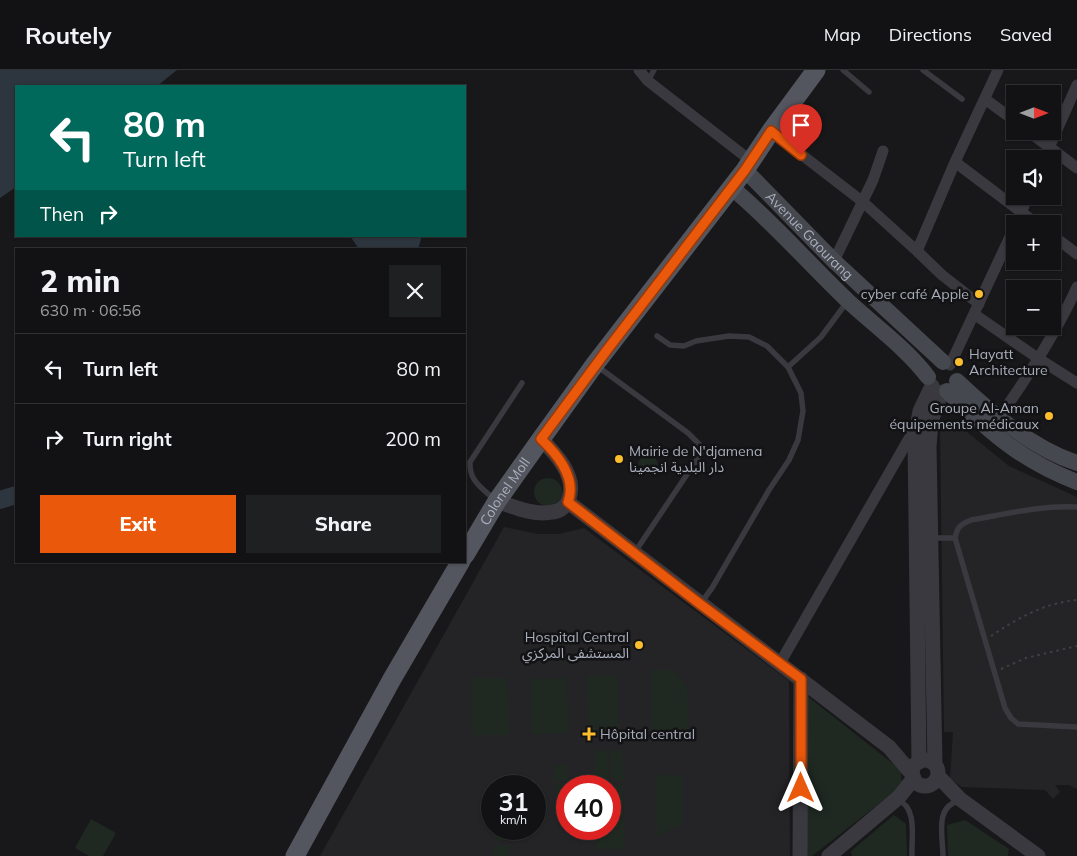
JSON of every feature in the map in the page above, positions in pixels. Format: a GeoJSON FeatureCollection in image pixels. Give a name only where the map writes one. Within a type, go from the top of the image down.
{"type":"FeatureCollection","features":[{"type":"Feature","properties":{"kind":"main road","name":"Colonel Moll"},"geometry":{"type":"LineString","coordinates":[[466,552],[497,501],[541,439],[748,165],[816,70]]}},
{"type":"Feature","properties":{"kind":"main road","name":"Avenue Gaourang"},"geometry":{"type":"LineString","coordinates":[[748,165],[834,261],[947,364]]}},
{"type":"Feature","properties":{"kind":"main road","name":"Avenue Gaourang"},"geometry":{"type":"LineString","coordinates":[[731,187],[752,205],[848,300],[1001,440],[1026,458],[1077,482]]}},
{"type":"Feature","properties":{"kind":"main road"},"geometry":{"type":"LineString","coordinates":[[939,363],[947,364],[957,374],[941,385],[931,368],[939,363]]}},
{"type":"Feature","properties":{"kind":"main road","name":"Avenue Gaourang"},"geometry":{"type":"LineString","coordinates":[[941,385],[1000,416],[1041,447],[1077,463]]}},
{"type":"Feature","properties":{"kind":"main road"},"geometry":{"type":"LineString","coordinates":[[294,856],[392,679],[460,563]]}},
{"type":"Feature","properties":{"kind":"street"},"geometry":{"type":"LineString","coordinates":[[640,70],[648,81],[748,165]]}},
{"type":"Feature","properties":{"kind":"street"},"geometry":{"type":"LineString","coordinates":[[917,251],[955,162],[998,70]]}},
{"type":"Feature","properties":{"kind":"street"},"geometry":{"type":"LineString","coordinates":[[1049,148],[1077,85]]}},
{"type":"Feature","properties":{"kind":"street"},"geometry":{"type":"LineString","coordinates":[[985,99],[1006,115]]}},
{"type":"Feature","properties":{"kind":"street"},"geometry":{"type":"LineString","coordinates":[[771,131],[863,202],[977,309],[1039,359],[1077,383]]}},
{"type":"Feature","properties":{"kind":"street"},"geometry":{"type":"LineString","coordinates":[[1039,140],[1077,168]]}},
{"type":"Feature","properties":{"kind":"street"},"geometry":{"type":"LineString","coordinates":[[834,261],[873,180],[883,151]]}},
{"type":"Feature","properties":{"kind":"street"},"geometry":{"type":"LineString","coordinates":[[955,162],[1026,215]]}},
{"type":"Feature","properties":{"kind":"street"},"geometry":{"type":"LineString","coordinates":[[1021,215],[1025,205]]}},
{"type":"Feature","properties":{"kind":"street"},"geometry":{"type":"LineString","coordinates":[[1061,242],[1077,254]]}},
{"type":"Feature","properties":{"kind":"street"},"geometry":{"type":"LineString","coordinates":[[947,364],[977,309],[1006,247]]}},
{"type":"Feature","properties":{"kind":"street"},"geometry":{"type":"LineString","coordinates":[[1000,416],[1039,359],[1065,314],[1077,287]]}},
{"type":"Feature","properties":{"kind":"street"},"geometry":{"type":"LineString","coordinates":[[923,774],[915,459],[917,424],[920,411],[941,385]]}},
{"type":"Feature","properties":{"kind":"street"},"geometry":{"type":"LineString","coordinates":[[829,856],[923,774],[930,538],[930,421],[941,385]]}},
{"type":"Feature","properties":{"kind":"street"},"geometry":{"type":"LineString","coordinates":[[780,663],[917,424]]}},
{"type":"Feature","properties":{"kind":"street"},"geometry":{"type":"LineString","coordinates":[[497,501],[542,513],[559,510],[568,502],[571,486],[568,475],[555,455],[541,439]]}},
{"type":"Feature","properties":{"kind":"street"},"geometry":{"type":"LineString","coordinates":[[568,502],[889,747],[906,755],[923,774],[1038,856]]}},
{"type":"Feature","properties":{"kind":"street"},"geometry":{"type":"LineString","coordinates":[[800,856],[801,679]]}},
{"type":"Feature","properties":{"kind":"lane"},"geometry":{"type":"LineString","coordinates":[[648,81],[654,70]]}},
{"type":"Feature","properties":{"kind":"lane"},"geometry":{"type":"LineString","coordinates":[[843,70],[869,92]]}},
{"type":"Feature","properties":{"kind":"lane"},"geometry":{"type":"LineString","coordinates":[[923,70],[962,99]]}},
{"type":"Feature","properties":{"kind":"lane"},"geometry":{"type":"LineString","coordinates":[[788,367],[821,337],[848,300]]}},
{"type":"Feature","properties":{"kind":"lane"},"geometry":{"type":"LineString","coordinates":[[657,336],[670,345],[684,346],[696,341],[729,336],[749,337],[767,346],[788,367],[801,393],[803,411],[798,440],[789,460],[769,490],[712,588],[700,604]]}},
{"type":"Feature","properties":{"kind":"lane"},"geometry":{"type":"LineString","coordinates":[[596,364],[688,433],[701,446],[702,452],[634,553]]}},
{"type":"Feature","properties":{"kind":"lane"},"geometry":{"type":"LineString","coordinates":[[497,501],[472,478],[469,472],[470,462],[522,383]]}},
{"type":"Feature","properties":{"kind":"lane"},"geometry":{"type":"LineString","coordinates":[[1077,506],[1036,508],[971,520],[962,524],[956,530],[955,538],[1005,708],[1011,718],[1018,724],[1077,727]]}},
{"type":"Feature","properties":{"kind":"lane"},"geometry":{"type":"LineString","coordinates":[[930,538],[955,538]]}},
{"type":"Feature","properties":{"kind":"lane"},"geometry":{"type":"LineString","coordinates":[[897,798],[909,808],[912,856]]}},
{"type":"Feature","properties":{"kind":"lane"},"geometry":{"type":"LineString","coordinates":[[943,856],[942,816],[946,807],[961,800]]}},
{"type":"Feature","properties":{"kind":"path"},"geometry":{"type":"LineString","coordinates":[[985,640],[1030,612],[1063,601],[1077,600]]}},
{"type":"Feature","properties":{"kind":"path"},"geometry":{"type":"LineString","coordinates":[[994,672],[1026,658],[1077,646]]}},
{"type":"Feature","properties":{"kind":"shaded area"},"geometry":{"type":"Polygon","coordinates":[[[0,70],[177,70],[158,85],[15,85],[15,188],[0,198],[0,70]]]}},
{"type":"Feature","properties":{"kind":"shaded area"},"geometry":{"type":"Polygon","coordinates":[[[351,237],[422,237],[418,248],[358,248],[351,237]]]}},
{"type":"Feature","properties":{"kind":"shaded area"},"geometry":{"type":"Polygon","coordinates":[[[952,420],[1009,466],[1077,497],[1077,789],[1069,785],[1055,785],[1060,792],[1053,799],[1045,790],[962,787],[950,779],[953,732],[944,732],[940,425],[952,420]]]}},
{"type":"Feature","properties":{"kind":"shaded area"},"geometry":{"type":"Polygon","coordinates":[[[648,455],[655,458],[658,465],[655,472],[648,475],[641,472],[638,465],[641,458],[648,455]]]}},
{"type":"Feature","properties":{"kind":"shaded area"},"geometry":{"type":"Polygon","coordinates":[[[548,478],[558,482],[562,492],[558,502],[548,506],[538,502],[534,492],[538,482],[548,478]]]}},
{"type":"Feature","properties":{"kind":"shaded area","name":"Hôpital central"},"geometry":{"type":"Polygon","coordinates":[[[504,527],[538,534],[559,534],[584,528],[789,681],[790,856],[320,856],[504,527]]]}},
{"type":"Feature","properties":{"kind":"shaded area"},"geometry":{"type":"Polygon","coordinates":[[[651,670],[673,670],[687,687],[688,734],[651,734],[651,670]]]}},
{"type":"Feature","properties":{"kind":"shaded area"},"geometry":{"type":"Polygon","coordinates":[[[587,675],[618,676],[618,735],[589,734],[587,675]]]}},
{"type":"Feature","properties":{"kind":"shaded area"},"geometry":{"type":"Polygon","coordinates":[[[472,678],[507,678],[509,735],[472,735],[472,678]]]}},
{"type":"Feature","properties":{"kind":"shaded area"},"geometry":{"type":"Polygon","coordinates":[[[567,678],[568,733],[531,734],[530,679],[567,678]]]}},
{"type":"Feature","properties":{"kind":"shaded area"},"geometry":{"type":"Polygon","coordinates":[[[802,692],[901,770],[902,786],[812,856],[806,856],[802,692]]]}},
{"type":"Feature","properties":{"kind":"shaded area"},"geometry":{"type":"Polygon","coordinates":[[[594,751],[609,751],[609,775],[594,775],[594,751]]]}},
{"type":"Feature","properties":{"kind":"shaded area"},"geometry":{"type":"Polygon","coordinates":[[[611,751],[623,751],[624,780],[621,780],[621,775],[611,775],[611,751]]]}},
{"type":"Feature","properties":{"kind":"shaded area"},"geometry":{"type":"Polygon","coordinates":[[[567,765],[568,775],[556,775],[556,781],[554,781],[554,766],[567,765]]]}},
{"type":"Feature","properties":{"kind":"shaded area"},"geometry":{"type":"Polygon","coordinates":[[[657,775],[683,775],[683,824],[657,836],[657,775]]]}},
{"type":"Feature","properties":{"kind":"shaded area"},"geometry":{"type":"Polygon","coordinates":[[[555,783],[556,783],[556,812],[555,783]]]}},
{"type":"Feature","properties":{"kind":"shaded area"},"geometry":{"type":"Polygon","coordinates":[[[621,785],[623,785],[624,816],[621,816],[621,785]]]}},
{"type":"Feature","properties":{"kind":"shaded area"},"geometry":{"type":"Polygon","coordinates":[[[894,815],[906,824],[907,856],[852,856],[851,851],[894,815]]]}},
{"type":"Feature","properties":{"kind":"shaded area"},"geometry":{"type":"Polygon","coordinates":[[[91,819],[116,833],[103,856],[89,856],[75,848],[91,819]]]}},
{"type":"Feature","properties":{"kind":"shaded area"},"geometry":{"type":"Polygon","coordinates":[[[621,819],[624,819],[625,849],[597,849],[597,840],[621,840],[621,819]]]}},
{"type":"Feature","properties":{"kind":"shaded area"},"geometry":{"type":"Polygon","coordinates":[[[965,820],[1009,849],[1008,856],[948,856],[947,825],[965,820]]]}},
{"type":"Feature","properties":{"kind":"shaded area"},"geometry":{"type":"Polygon","coordinates":[[[494,845],[510,845],[510,856],[494,856],[494,845]]]}},
{"type":"Feature","properties":{"kind":"waterway"},"geometry":{"type":"LineString","coordinates":[[0,500],[15,495]]}},
{"type":"Feature","properties":{"kind":"place","name":"cyber café Apple"},"geometry":{"type":"Point","coordinates":[979,294]}},
{"type":"Feature","properties":{"kind":"place","name":"Hayatt Architecture"},"geometry":{"type":"Point","coordinates":[959,362]}},
{"type":"Feature","properties":{"kind":"place","name":"Groupe Al-Aman équipements médicaux"},"geometry":{"type":"Point","coordinates":[1049,416]}},
{"type":"Feature","properties":{"kind":"place","name":"Mairie de N'djamena دار البلدية انجمينا"},"geometry":{"type":"Point","coordinates":[619,459]}},
{"type":"Feature","properties":{"kind":"place","name":"Hospital Central المستشفى المركزي"},"geometry":{"type":"Point","coordinates":[639,645]}},
{"type":"Feature","properties":{"kind":"place","name":"Hôpital central"},"geometry":{"type":"Point","coordinates":[589,734]}},
{"type":"Feature","properties":{"kind":"route"},"geometry":{"type":"LineString","coordinates":[[801,155],[771,131],[745,170],[541,439],[555,455],[568,475],[571,486],[568,502],[801,679],[801,788]]}}]}
